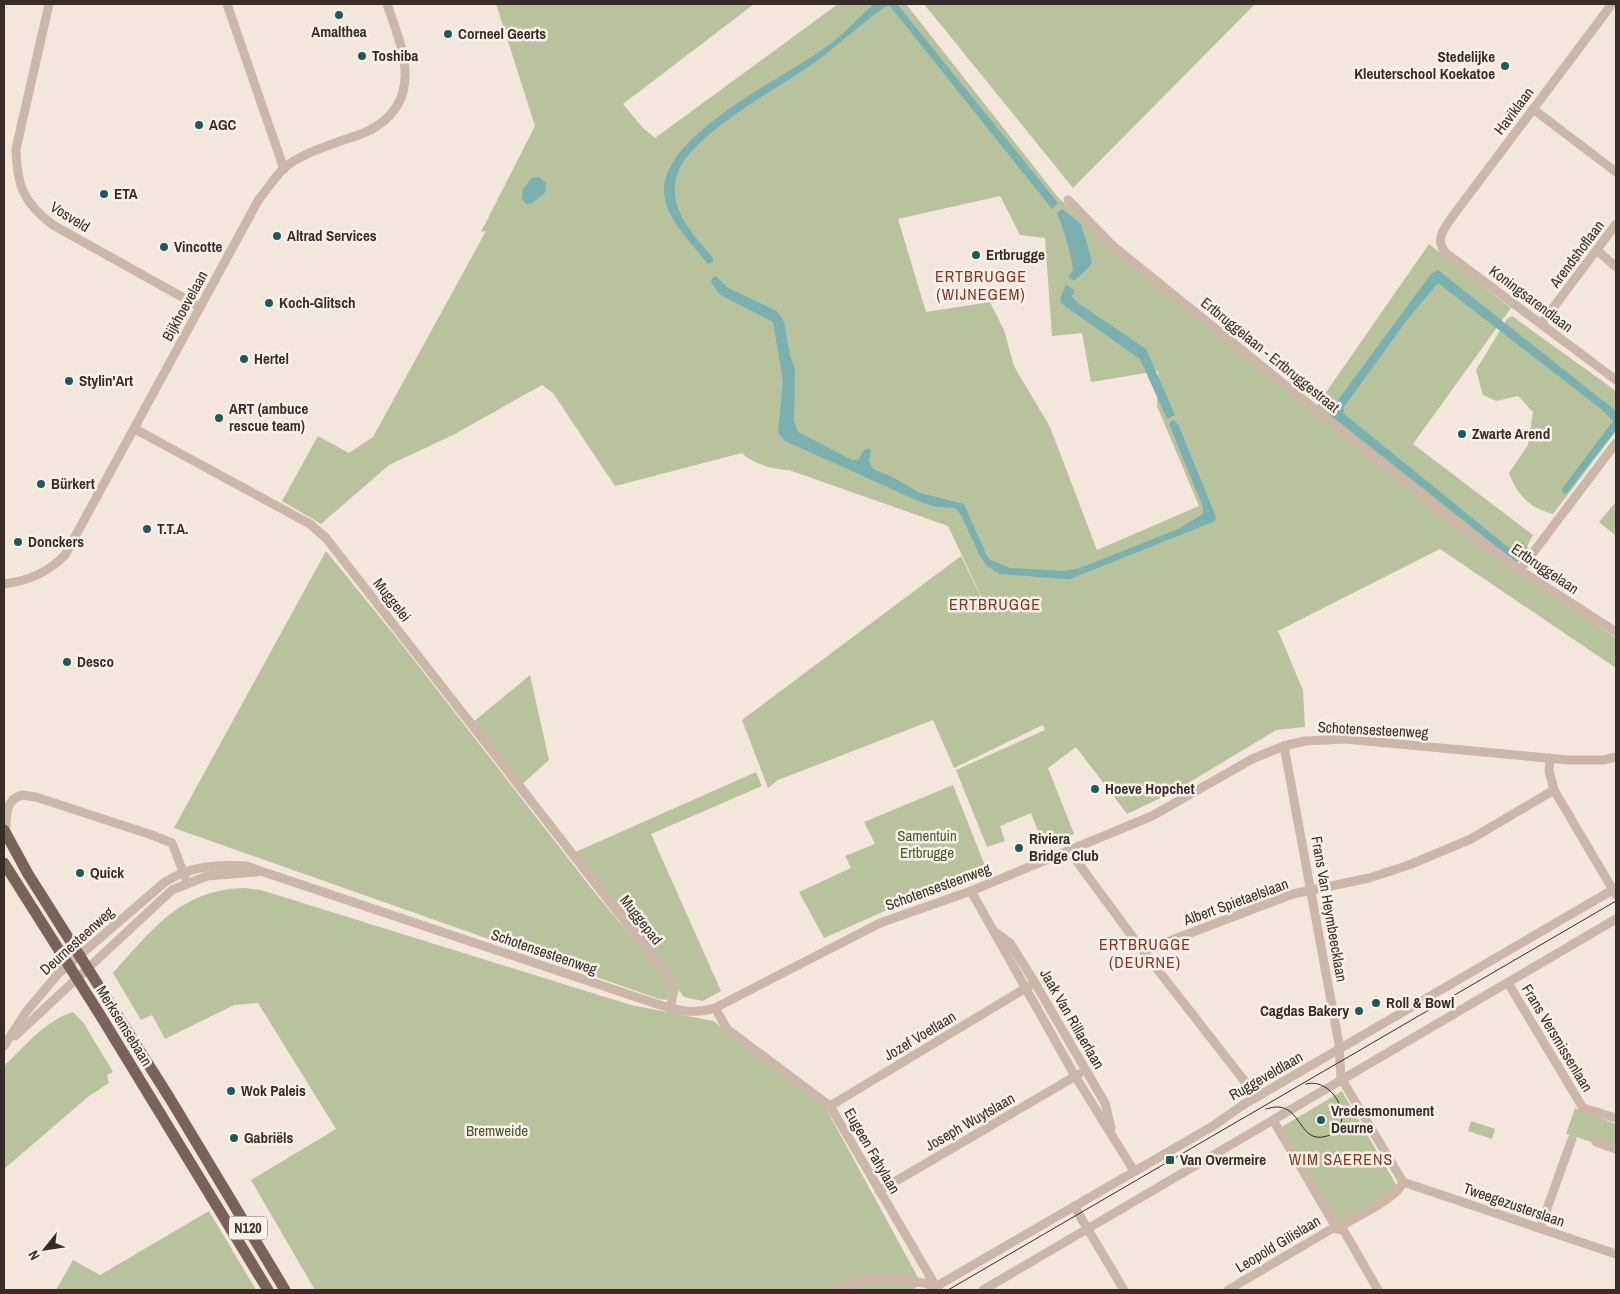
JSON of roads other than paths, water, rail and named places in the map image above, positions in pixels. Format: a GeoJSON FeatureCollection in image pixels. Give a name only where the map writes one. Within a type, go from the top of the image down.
{"type":"FeatureCollection","features":[{"type":"Feature","properties":{"kind":"main road","name":"Merksemsebaan"},"geometry":{"type":"LineString","coordinates":[[4,831],[28,874],[89,968],[285,1290]]}},
{"type":"Feature","properties":{"kind":"main road","name":"Merksemsebaan"},"geometry":{"type":"LineString","coordinates":[[4,863],[77,978],[268,1290]]}},
{"type":"Feature","properties":{"kind":"street","name":"Vosveld"},"geometry":{"type":"LineString","coordinates":[[49,4],[16,149],[17,172],[26,198],[39,215],[52,225],[200,307]]}},
{"type":"Feature","properties":{"kind":"street"},"geometry":{"type":"LineString","coordinates":[[227,4],[284,169]]}},
{"type":"Feature","properties":{"kind":"street","name":"Bijkhoevelaan"},"geometry":{"type":"LineString","coordinates":[[4,584],[40,575],[53,567],[65,555],[259,200],[284,169],[300,158],[376,127],[391,115],[402,96],[406,77],[405,61],[387,4]]}},
{"type":"Feature","properties":{"kind":"street","name":"Haviklaan"},"geometry":{"type":"LineString","coordinates":[[1440,236],[1612,4]]}},
{"type":"Feature","properties":{"kind":"street"},"geometry":{"type":"LineString","coordinates":[[1533,109],[1616,172]]}},
{"type":"Feature","properties":{"kind":"street","name":"Ertbruggelaan - Ertbruggestraat"},"geometry":{"type":"LineString","coordinates":[[1068,200],[1113,246],[1460,526]]}},
{"type":"Feature","properties":{"kind":"street","name":"Arendshoflaan"},"geometry":{"type":"LineString","coordinates":[[1541,324],[1616,224]]}},
{"type":"Feature","properties":{"kind":"street","name":"Koningsarendlaan"},"geometry":{"type":"LineString","coordinates":[[1440,236],[1440,244],[1446,253],[1616,380]]}},
{"type":"Feature","properties":{"kind":"street"},"geometry":{"type":"LineString","coordinates":[[1597,250],[1616,267]]}},
{"type":"Feature","properties":{"kind":"street","name":"Muggelei"},"geometry":{"type":"LineString","coordinates":[[135,428],[310,524],[323,534],[571,854]]}},
{"type":"Feature","properties":{"kind":"street"},"geometry":{"type":"LineString","coordinates":[[1520,570],[1616,443]]}},
{"type":"Feature","properties":{"kind":"street","name":"Ertbruggelaan"},"geometry":{"type":"LineString","coordinates":[[1460,526],[1520,570],[1616,632]]}},
{"type":"Feature","properties":{"kind":"street","name":"Schotensesteenweg"},"geometry":{"type":"LineString","coordinates":[[280,878],[670,1009],[691,1013],[715,1008],[880,923],[971,891],[1070,852],[1152,816],[1252,758],[1284,746],[1305,741],[1345,739],[1550,758],[1584,760],[1616,757]]}},
{"type":"Feature","properties":{"kind":"street","name":"Frans Van Heymbeecklaan"},"geometry":{"type":"LineString","coordinates":[[1284,746],[1339,1049],[1341,1078]]}},
{"type":"Feature","properties":{"kind":"street"},"geometry":{"type":"LineString","coordinates":[[1550,758],[1549,771],[1554,790],[1615,891]]}},
{"type":"Feature","properties":{"kind":"street","name":"Albert Spietaelslaan"},"geometry":{"type":"LineString","coordinates":[[1143,951],[1293,894],[1383,873],[1447,849],[1471,838],[1554,790]]}},
{"type":"Feature","properties":{"kind":"street"},"geometry":{"type":"LineString","coordinates":[[4,831],[5,812],[14,798],[28,795],[52,801],[172,843],[188,883]]}},
{"type":"Feature","properties":{"kind":"street"},"geometry":{"type":"LineString","coordinates":[[1070,852],[1143,951],[1257,1097]]}},
{"type":"Feature","properties":{"kind":"street","name":"Muggepad"},"geometry":{"type":"LineString","coordinates":[[571,854],[670,979],[674,990],[670,1009]]}},
{"type":"Feature","properties":{"kind":"street","name":"Deurnesteenweg"},"geometry":{"type":"LineString","coordinates":[[4,1046],[41,993],[68,966],[154,890],[184,872],[226,865],[246,866],[280,878]]}},
{"type":"Feature","properties":{"kind":"street","name":"Deurnesteenweg"},"geometry":{"type":"LineString","coordinates":[[4,1046],[172,890],[219,873],[262,872]]}},
{"type":"Feature","properties":{"kind":"street","name":"Jaak Van Rillaerlaan"},"geometry":{"type":"LineString","coordinates":[[971,891],[1024,989],[1134,1170]]}},
{"type":"Feature","properties":{"kind":"street","name":"Ruggeveldlaan"},"geometry":{"type":"LineString","coordinates":[[933,1288],[1213,1126],[1257,1097],[1339,1049],[1615,891]]}},
{"type":"Feature","properties":{"kind":"street"},"geometry":{"type":"LineString","coordinates":[[983,1290],[1275,1123],[1341,1078],[1616,919]]}},
{"type":"Feature","properties":{"kind":"street","name":"Jaak Van Rillaerlaan"},"geometry":{"type":"LineString","coordinates":[[990,928],[1010,943],[1035,983],[1105,1102],[1113,1136]]}},
{"type":"Feature","properties":{"kind":"street","name":"Jozef Voetlaan"},"geometry":{"type":"LineString","coordinates":[[830,1106],[1035,983]]}},
{"type":"Feature","properties":{"kind":"street","name":"Frans Versmissenlaan"},"geometry":{"type":"LineString","coordinates":[[1508,983],[1583,1108],[1616,1118]]}},
{"type":"Feature","properties":{"kind":"street","name":"Eugeen Fahylaan"},"geometry":{"type":"LineString","coordinates":[[715,1008],[727,1029],[830,1106],[933,1288]]}},
{"type":"Feature","properties":{"kind":"street","name":"Joseph Wuytslaan"},"geometry":{"type":"LineString","coordinates":[[879,1191],[1086,1070]]}},
{"type":"Feature","properties":{"kind":"street"},"geometry":{"type":"LineString","coordinates":[[1341,1078],[1403,1182]]}},
{"type":"Feature","properties":{"kind":"street"},"geometry":{"type":"LineString","coordinates":[[1275,1123],[1378,1290]]}},
{"type":"Feature","properties":{"kind":"street"},"geometry":{"type":"LineString","coordinates":[[1540,1228],[1572,1139]]}},
{"type":"Feature","properties":{"kind":"street"},"geometry":{"type":"LineString","coordinates":[[1596,1142],[1616,1149]]}},
{"type":"Feature","properties":{"kind":"street","name":"Leopold Gilislaan"},"geometry":{"type":"LineString","coordinates":[[1228,1290],[1333,1228],[1341,1230],[1400,1189],[1403,1182]]}},
{"type":"Feature","properties":{"kind":"street","name":"Tweegezusterslaan"},"geometry":{"type":"LineString","coordinates":[[1403,1182],[1616,1254]]}},
{"type":"Feature","properties":{"kind":"street"},"geometry":{"type":"LineString","coordinates":[[1074,1206],[1124,1290]]}},
{"type":"Feature","properties":{"kind":"street"},"geometry":{"type":"LineString","coordinates":[[839,1290],[858,1281],[871,1279],[933,1288]]}},
{"type":"Feature","properties":{"kind":"water"},"geometry":{"type":"Polygon","coordinates":[[[874,4],[897,4],[1058,203],[1052,209],[890,6],[875,14],[807,68],[731,117],[695,148],[682,164],[676,179],[676,202],[685,222],[713,258],[713,262],[708,264],[680,230],[665,200],[664,190],[670,168],[684,147],[706,127],[731,107],[829,45],[874,4]]]}},
{"type":"Feature","properties":{"kind":"water"},"geometry":{"type":"Polygon","coordinates":[[[539,177],[546,183],[545,193],[532,203],[526,204],[522,199],[523,189],[532,178],[539,177]]]}},
{"type":"Feature","properties":{"kind":"water"},"geometry":{"type":"Polygon","coordinates":[[[1062,209],[1081,224],[1092,261],[1090,266],[1074,281],[1068,277],[1073,270],[1072,262],[1057,213],[1062,209]]]}},
{"type":"Feature","properties":{"kind":"water"},"geometry":{"type":"Polygon","coordinates":[[[1438,270],[1616,411],[1616,430],[1566,494],[1561,490],[1613,421],[1601,409],[1438,283],[1407,320],[1344,407],[1343,413],[1514,552],[1522,542],[1529,549],[1516,562],[1331,416],[1330,411],[1431,274],[1438,270]]]}},
{"type":"Feature","properties":{"kind":"water"},"geometry":{"type":"Polygon","coordinates":[[[716,276],[728,288],[777,311],[784,322],[790,355],[795,370],[794,421],[798,432],[852,460],[858,460],[864,450],[869,448],[871,451],[869,461],[873,469],[892,477],[920,493],[964,504],[987,556],[991,560],[1010,568],[1064,571],[1080,568],[1178,529],[1203,514],[1203,507],[1169,424],[1173,420],[1178,424],[1216,517],[1215,521],[1070,579],[1000,574],[987,566],[981,558],[961,515],[955,508],[936,507],[923,503],[785,441],[778,433],[783,381],[773,322],[719,294],[711,282],[712,278],[716,276]]]}},
{"type":"Feature","properties":{"kind":"water"},"geometry":{"type":"Polygon","coordinates":[[[1066,285],[1074,290],[1072,297],[1078,303],[1146,349],[1175,415],[1167,419],[1140,359],[1062,304],[1060,299],[1066,285]]]}},
{"type":"Feature","properties":{"kind":"tram line"},"geometry":{"type":"LineString","coordinates":[[948,1290],[1616,901]]}},
{"type":"Feature","properties":{"kind":"tram line"},"geometry":{"type":"LineString","coordinates":[[1266,1109],[1278,1107],[1287,1109],[1310,1134],[1317,1137],[1327,1136],[1336,1131],[1341,1123],[1342,1113],[1339,1103],[1326,1087],[1306,1084]]}},
{"type":"Feature","properties":{"kind":"place","name":"Amalthea"},"geometry":{"type":"Point","coordinates":[339,15]}},
{"type":"Feature","properties":{"kind":"place","name":"Corneel Geerts"},"geometry":{"type":"Point","coordinates":[448,34]}},
{"type":"Feature","properties":{"kind":"place","name":"Toshiba"},"geometry":{"type":"Point","coordinates":[362,56]}},
{"type":"Feature","properties":{"kind":"place","name":"Stedelijke Kleuterschool Koekatoe"},"geometry":{"type":"Point","coordinates":[1505,66]}},
{"type":"Feature","properties":{"kind":"place","name":"AGC"},"geometry":{"type":"Point","coordinates":[199,125]}},
{"type":"Feature","properties":{"kind":"place","name":"ETA"},"geometry":{"type":"Point","coordinates":[104,194]}},
{"type":"Feature","properties":{"kind":"place","name":"Altrad Services"},"geometry":{"type":"Point","coordinates":[277,236]}},
{"type":"Feature","properties":{"kind":"place","name":"Vincotte"},"geometry":{"type":"Point","coordinates":[164,247]}},
{"type":"Feature","properties":{"kind":"place","name":"Ertbrugge"},"geometry":{"type":"Point","coordinates":[976,255]}},
{"type":"Feature","properties":{"kind":"place","name":"Koch-Glitsch"},"geometry":{"type":"Point","coordinates":[269,303]}},
{"type":"Feature","properties":{"kind":"place","name":"Hertel"},"geometry":{"type":"Point","coordinates":[244,359]}},
{"type":"Feature","properties":{"kind":"place","name":"Stylin'Art"},"geometry":{"type":"Point","coordinates":[69,381]}},
{"type":"Feature","properties":{"kind":"place","name":"ART (ambuce rescue team)"},"geometry":{"type":"Point","coordinates":[219,418]}},
{"type":"Feature","properties":{"kind":"place","name":"Zwarte Arend"},"geometry":{"type":"Point","coordinates":[1462,434]}},
{"type":"Feature","properties":{"kind":"place","name":"Bürkert"},"geometry":{"type":"Point","coordinates":[41,484]}},
{"type":"Feature","properties":{"kind":"place","name":"T.T.A."},"geometry":{"type":"Point","coordinates":[147,529]}},
{"type":"Feature","properties":{"kind":"place","name":"Donckers"},"geometry":{"type":"Point","coordinates":[18,542]}},
{"type":"Feature","properties":{"kind":"place","name":"Desco"},"geometry":{"type":"Point","coordinates":[67,662]}},
{"type":"Feature","properties":{"kind":"place","name":"Hoeve Hopchet"},"geometry":{"type":"Point","coordinates":[1095,789]}},
{"type":"Feature","properties":{"kind":"place","name":"Riviera Bridge Club"},"geometry":{"type":"Point","coordinates":[1019,848]}},
{"type":"Feature","properties":{"kind":"place","name":"Quick"},"geometry":{"type":"Point","coordinates":[80,873]}},
{"type":"Feature","properties":{"kind":"place","name":"Roll & Bowl"},"geometry":{"type":"Point","coordinates":[1376,1003]}},
{"type":"Feature","properties":{"kind":"place","name":"Cagdas Bakery"},"geometry":{"type":"Point","coordinates":[1359,1011]}},
{"type":"Feature","properties":{"kind":"place","name":"Wok Paleis"},"geometry":{"type":"Point","coordinates":[231,1091]}},
{"type":"Feature","properties":{"kind":"place","name":"Vredesmonument Deurne"},"geometry":{"type":"Point","coordinates":[1321,1120]}},
{"type":"Feature","properties":{"kind":"place","name":"Gabriëls"},"geometry":{"type":"Point","coordinates":[234,1138]}},
{"type":"Feature","properties":{"kind":"place","name":"Van Overmeire"},"geometry":{"type":"Point","coordinates":[1170,1160]}},
{"type":"Feature","properties":{"kind":"district","name":"ERTBRUGGE (WIJNEGEM)"},"geometry":{"type":"Point","coordinates":[981,285]}},
{"type":"Feature","properties":{"kind":"district","name":"ERTBRUGGE"},"geometry":{"type":"Point","coordinates":[995,604]}},
{"type":"Feature","properties":{"kind":"district","name":"ERTBRUGGE (DEURNE)"},"geometry":{"type":"Point","coordinates":[1145,953]}},
{"type":"Feature","properties":{"kind":"district","name":"WIM SAERENS"},"geometry":{"type":"Point","coordinates":[1341,1159]}},
{"type":"Feature","properties":{"kind":"park label","name":"Samentuin Ertbrugge"},"geometry":{"type":"Point","coordinates":[927,844]}},
{"type":"Feature","properties":{"kind":"park label","name":"Bremweide"},"geometry":{"type":"Point","coordinates":[497,1131]}}]}
